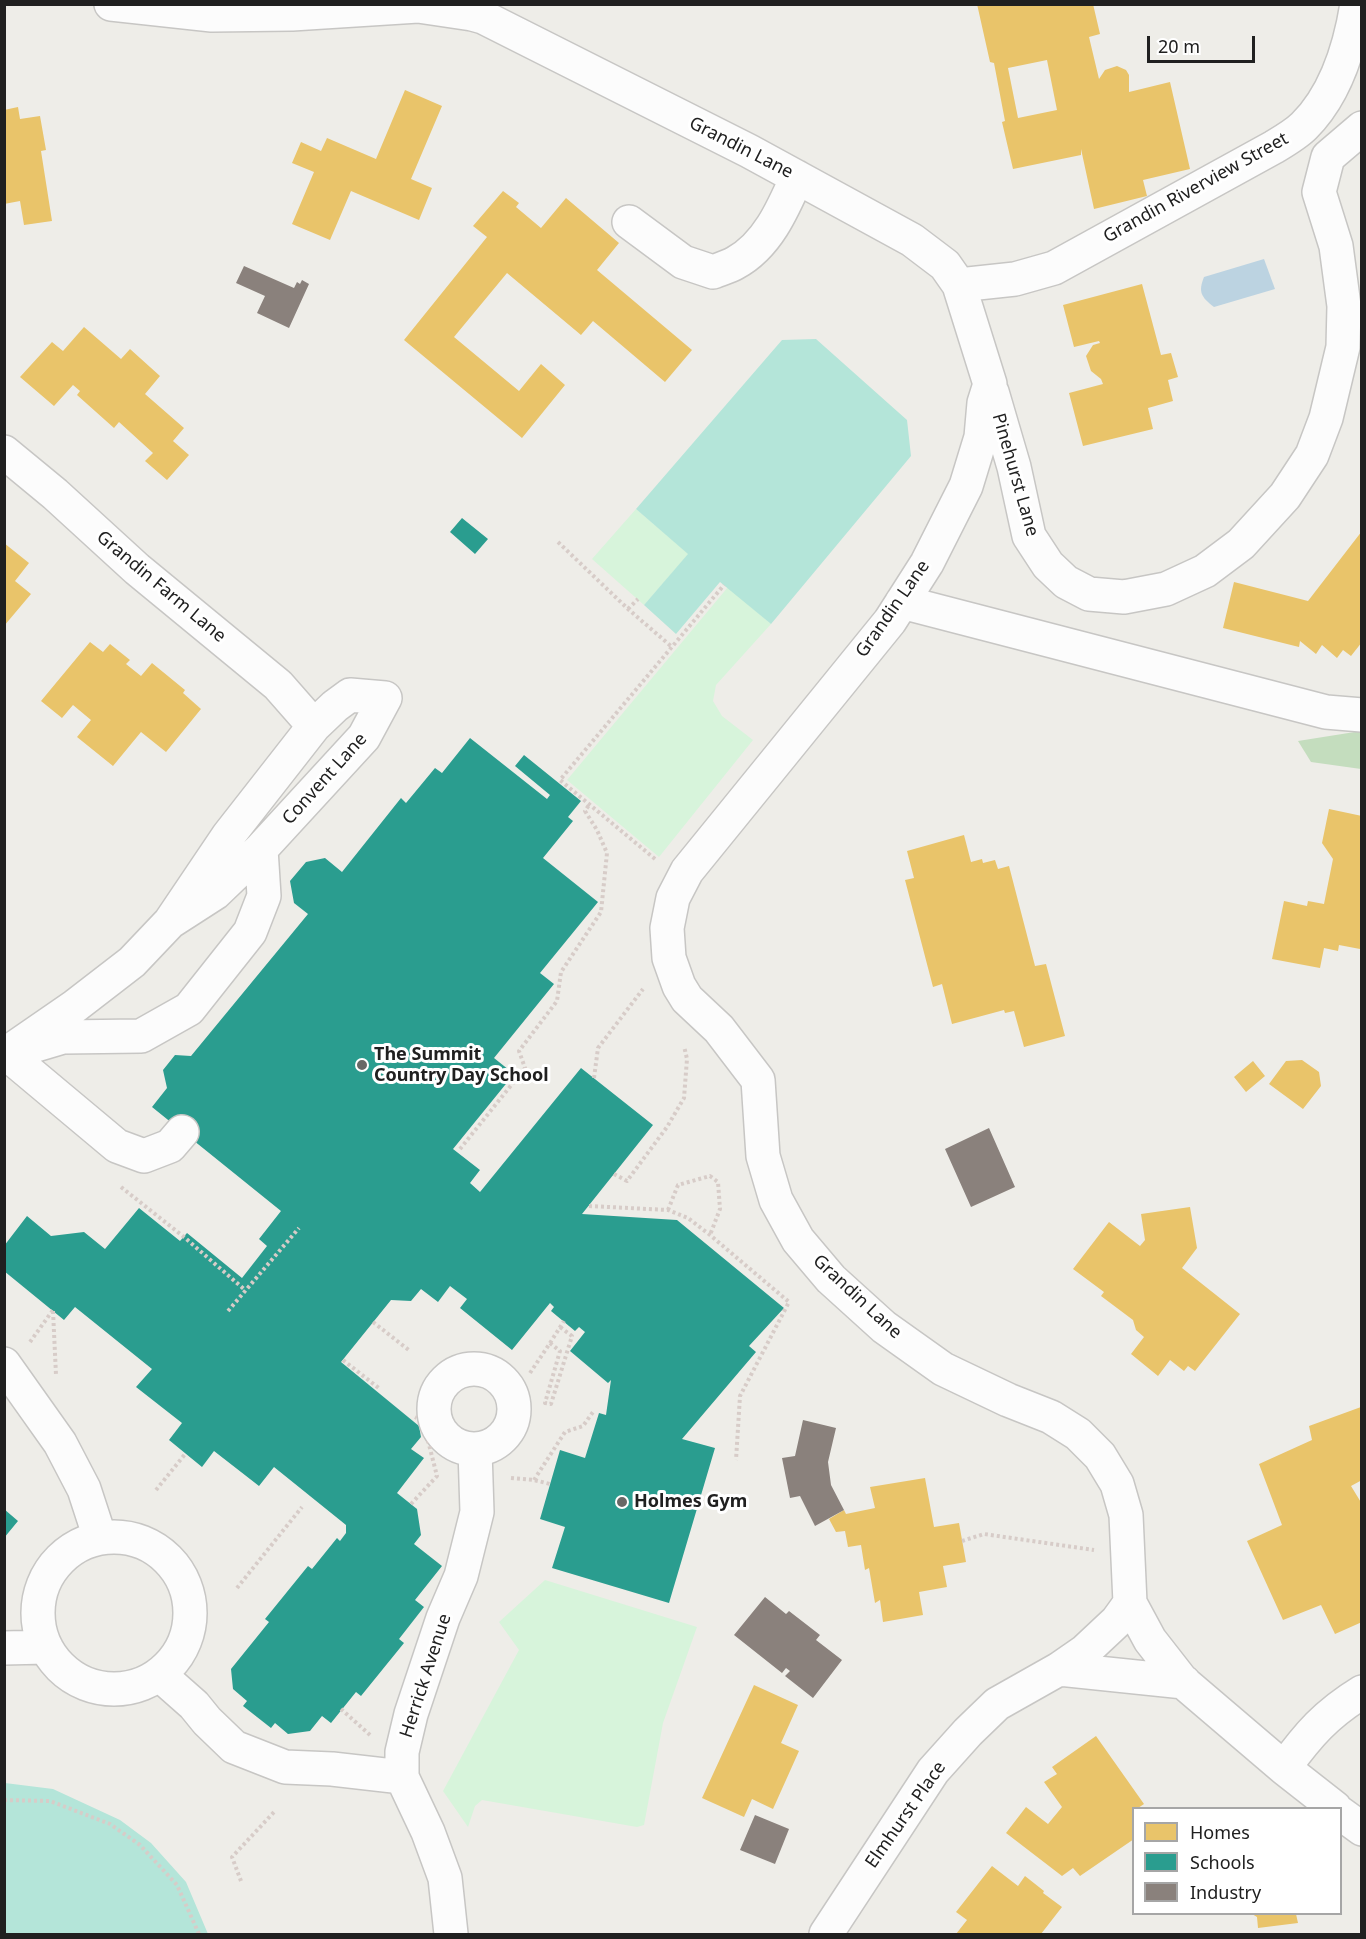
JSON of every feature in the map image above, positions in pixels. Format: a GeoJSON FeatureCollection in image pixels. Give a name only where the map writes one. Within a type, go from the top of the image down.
{"type":"FeatureCollection","features":[{"type":"Feature","properties":{"kind":"street","name":"Grandin Lane"},"geometry":{"type":"LineString","coordinates":[[111,4],[212,15],[292,14],[418,6],[472,14],[749,151],[912,240],[945,265],[959,285],[990,384],[984,403],[981,436],[966,486],[927,563],[890,621],[687,871],[673,898],[667,928],[669,958],[679,986],[687,999],[719,1029],[758,1080],[763,1156],[776,1200],[798,1240],[831,1279],[884,1327],[943,1369],[1008,1400],[1051,1417],[1078,1434],[1100,1456],[1117,1484],[1126,1515],[1130,1604]]}},
{"type":"Feature","properties":{"kind":"street","name":"Grandin Riverview Street"},"geometry":{"type":"LineString","coordinates":[[959,285],[1014,279],[1054,268],[1274,147],[1303,127],[1326,101],[1345,55],[1357,4]]}},
{"type":"Feature","properties":{"kind":"street","name":"Pinehurst Lane"},"geometry":{"type":"LineString","coordinates":[[990,384],[1014,467],[1029,536],[1048,565],[1066,582],[1089,594],[1124,597],[1166,589],[1205,571],[1241,544],[1285,496],[1312,455],[1326,418],[1343,347],[1344,306],[1336,246],[1319,192],[1328,157],[1362,128]]}},
{"type":"Feature","properties":{"kind":"street"},"geometry":{"type":"LineString","coordinates":[[629,222],[683,262],[713,272],[736,263],[763,240],[782,211],[797,177]]}},
{"type":"Feature","properties":{"kind":"street","name":"Grandin Farm Lane"},"geometry":{"type":"LineString","coordinates":[[4,452],[55,494],[137,569],[278,685],[314,726]]}},
{"type":"Feature","properties":{"kind":"street"},"geometry":{"type":"LineString","coordinates":[[902,602],[1326,712],[1362,715]]}},
{"type":"Feature","properties":{"kind":"street","name":"Convent Lane"},"geometry":{"type":"LineString","coordinates":[[6,1054],[132,962],[170,922],[228,836],[314,726],[335,706],[350,695],[385,698],[364,737],[261,849],[215,893],[170,922]]}},
{"type":"Feature","properties":{"kind":"street"},"geometry":{"type":"LineString","coordinates":[[6,1054],[63,1037],[141,1036],[189,1009],[250,932],[264,896],[261,849]]}},
{"type":"Feature","properties":{"kind":"street"},"geometry":{"type":"LineString","coordinates":[[6,1054],[117,1146],[144,1156],[170,1146],[182,1132]]}},
{"type":"Feature","properties":{"kind":"street"},"geometry":{"type":"LineString","coordinates":[[15,1356],[84,1489],[100,1538]]}},
{"type":"Feature","properties":{"kind":"street","name":"Herrick Avenue"},"geometry":{"type":"LineString","coordinates":[[451,1935],[445,1878],[428,1832],[402,1777],[402,1752],[411,1714],[443,1618],[461,1576],[477,1512],[475,1450]]}},
{"type":"Feature","properties":{"kind":"street"},"geometry":{"type":"LineString","coordinates":[[100,1538],[126,1538],[150,1546],[170,1562],[184,1583],[190,1608],[188,1633],[178,1656],[160,1675],[140,1685],[119,1690],[96,1688],[76,1679],[58,1665],[46,1647],[39,1624],[38,1601],[46,1579],[59,1560],[78,1546],[100,1538]]}},
{"type":"Feature","properties":{"kind":"street"},"geometry":{"type":"LineString","coordinates":[[1130,1604],[1150,1640],[1184,1682],[1333,1807]]}},
{"type":"Feature","properties":{"kind":"street","name":"Elmhurst Place"},"geometry":{"type":"LineString","coordinates":[[826,1935],[933,1771],[968,1732],[997,1704],[1059,1670],[1093,1644],[1117,1621],[1130,1604]]}},
{"type":"Feature","properties":{"kind":"street"},"geometry":{"type":"LineString","coordinates":[[4,1647],[46,1647]]}},
{"type":"Feature","properties":{"kind":"street"},"geometry":{"type":"LineString","coordinates":[[1059,1670],[1184,1682]]}},
{"type":"Feature","properties":{"kind":"street"},"geometry":{"type":"LineString","coordinates":[[160,1675],[194,1705],[234,1747],[285,1767],[332,1768],[402,1777]]}},
{"type":"Feature","properties":{"kind":"street"},"geometry":{"type":"LineString","coordinates":[[1284,1768],[1309,1734],[1340,1705],[1362,1692]]}},
{"type":"Feature","properties":{"kind":"street"},"geometry":{"type":"LineString","coordinates":[[1342,1814],[1362,1830]]}},
{"type":"Feature","properties":{"kind":"path"},"geometry":{"type":"LineString","coordinates":[[558,542],[628,609],[672,647]]}},
{"type":"Feature","properties":{"kind":"path"},"geometry":{"type":"LineString","coordinates":[[657,861],[560,780],[724,585]]}},
{"type":"Feature","properties":{"kind":"path"},"geometry":{"type":"LineString","coordinates":[[628,609],[638,599]]}},
{"type":"Feature","properties":{"kind":"path"},"geometry":{"type":"LineString","coordinates":[[460,1149],[525,1068],[519,1051],[557,1001],[561,972],[601,912],[607,853],[597,830],[585,811],[589,805]]}},
{"type":"Feature","properties":{"kind":"path"},"geometry":{"type":"LineString","coordinates":[[594,1078],[598,1048],[646,984],[651,995]]}},
{"type":"Feature","properties":{"kind":"path"},"geometry":{"type":"LineString","coordinates":[[614,1174],[627,1180],[667,1127],[684,1098],[687,1059],[681,1037]]}},
{"type":"Feature","properties":{"kind":"path"},"geometry":{"type":"LineString","coordinates":[[668,1210],[678,1185],[710,1176],[718,1182],[720,1209],[710,1235]]}},
{"type":"Feature","properties":{"kind":"path"},"geometry":{"type":"LineString","coordinates":[[142,1205],[245,1290]]}},
{"type":"Feature","properties":{"kind":"path"},"geometry":{"type":"LineString","coordinates":[[589,1206],[668,1210],[688,1218],[789,1302],[740,1396],[736,1460]]}},
{"type":"Feature","properties":{"kind":"path"},"geometry":{"type":"LineString","coordinates":[[228,1311],[299,1228]]}},
{"type":"Feature","properties":{"kind":"path"},"geometry":{"type":"LineString","coordinates":[[15,1356],[53,1310],[56,1379]]}},
{"type":"Feature","properties":{"kind":"path"},"geometry":{"type":"LineString","coordinates":[[530,1373],[564,1321]]}},
{"type":"Feature","properties":{"kind":"path"},"geometry":{"type":"LineString","coordinates":[[373,1322],[411,1351]]}},
{"type":"Feature","properties":{"kind":"path"},"geometry":{"type":"LineString","coordinates":[[550,1343],[560,1351],[545,1403],[551,1404],[572,1336],[560,1327]]}},
{"type":"Feature","properties":{"kind":"path"},"geometry":{"type":"LineString","coordinates":[[343,1360],[380,1389]]}},
{"type":"Feature","properties":{"kind":"path"},"geometry":{"type":"LineString","coordinates":[[534,1480],[565,1432],[583,1426],[593,1412]]}},
{"type":"Feature","properties":{"kind":"path"},"geometry":{"type":"LineString","coordinates":[[411,1504],[437,1476],[423,1421],[415,1417]]}},
{"type":"Feature","properties":{"kind":"path"},"geometry":{"type":"LineString","coordinates":[[156,1490],[186,1453]]}},
{"type":"Feature","properties":{"kind":"path"},"geometry":{"type":"LineString","coordinates":[[511,1478],[550,1484]]}},
{"type":"Feature","properties":{"kind":"path"},"geometry":{"type":"LineString","coordinates":[[237,1588],[302,1508]]}},
{"type":"Feature","properties":{"kind":"path"},"geometry":{"type":"LineString","coordinates":[[962,1541],[984,1534],[1128,1554]]}},
{"type":"Feature","properties":{"kind":"path"},"geometry":{"type":"LineString","coordinates":[[342,1709],[372,1737]]}},
{"type":"Feature","properties":{"kind":"path"},"geometry":{"type":"LineString","coordinates":[[4,1800],[50,1801],[110,1824],[140,1845],[177,1885],[199,1935]]}},
{"type":"Feature","properties":{"kind":"path"},"geometry":{"type":"LineString","coordinates":[[241,1881],[232,1857],[275,1811]]}},
{"type":"Feature","properties":{"kind":"green space"},"geometry":{"type":"Polygon","coordinates":[[[636,509],[689,554],[644,605],[592,559],[636,509]]]}},
{"type":"Feature","properties":{"kind":"green space"},"geometry":{"type":"Polygon","coordinates":[[[728,587],[771,624],[716,685],[713,701],[722,716],[753,740],[659,857],[567,780],[728,587]]]}},
{"type":"Feature","properties":{"kind":"green space"},"geometry":{"type":"Polygon","coordinates":[[[1361,731],[1361,769],[1311,762],[1298,741],[1361,731]]]}},
{"type":"Feature","properties":{"kind":"green space"},"geometry":{"type":"Polygon","coordinates":[[[545,1580],[697,1627],[663,1723],[644,1825],[637,1827],[482,1800],[475,1806],[468,1827],[443,1791],[519,1650],[499,1622],[545,1580]]]}},
{"type":"Feature","properties":{"kind":"shaded area"},"geometry":{"type":"Polygon","coordinates":[[[1264,259],[1275,289],[1214,307],[1202,294],[1201,287],[1204,277],[1264,259]]]}},
{"type":"Feature","properties":{"kind":"shaded area"},"geometry":{"type":"Polygon","coordinates":[[[816,339],[907,420],[911,456],[771,624],[720,582],[676,634],[644,605],[688,554],[636,509],[782,340],[816,339]]]}},
{"type":"Feature","properties":{"kind":"shaded area"},"geometry":{"type":"Polygon","coordinates":[[[5,1783],[53,1789],[120,1820],[151,1843],[186,1882],[208,1934],[5,1934],[5,1783]]]}},
{"type":"Feature","properties":{"kind":"building: Homes"},"geometry":{"type":"Polygon","coordinates":[[[977,4],[1093,4],[1100,34],[1089,37],[1099,79],[1105,70],[1117,66],[1126,70],[1129,75],[1129,92],[1170,82],[1190,169],[1143,180],[1147,196],[1094,209],[1081,149],[1081,155],[1013,169],[1002,122],[1005,121],[994,63],[990,62],[977,4]],[[1047,60],[1008,68],[1018,118],[1057,110],[1047,60]]]}},
{"type":"Feature","properties":{"kind":"building: Homes"},"geometry":{"type":"Polygon","coordinates":[[[405,90],[442,106],[411,179],[432,188],[419,220],[351,191],[330,240],[292,224],[314,172],[292,163],[301,142],[321,151],[327,138],[376,159],[405,90]]]}},
{"type":"Feature","properties":{"kind":"building: Homes"},"geometry":{"type":"Polygon","coordinates":[[[18,107],[20,119],[40,116],[46,150],[41,151],[52,221],[24,225],[20,201],[4,204],[4,110],[18,107]]]}},
{"type":"Feature","properties":{"kind":"building: Homes"},"geometry":{"type":"Polygon","coordinates":[[[503,191],[519,203],[516,207],[541,228],[566,198],[619,243],[597,270],[692,350],[665,382],[593,321],[581,335],[507,273],[454,337],[519,391],[541,364],[565,385],[522,438],[404,340],[487,237],[473,226],[503,191]]]}},
{"type":"Feature","properties":{"kind":"building: Homes"},"geometry":{"type":"Polygon","coordinates":[[[1142,284],[1161,355],[1171,353],[1178,377],[1168,380],[1173,401],[1148,408],[1153,429],[1083,446],[1069,393],[1103,384],[1101,379],[1091,371],[1086,356],[1093,345],[1100,343],[1099,341],[1074,347],[1063,305],[1142,284]]]}},
{"type":"Feature","properties":{"kind":"building: Homes"},"geometry":{"type":"Polygon","coordinates":[[[84,327],[121,359],[130,349],[160,376],[145,394],[184,428],[173,441],[189,455],[167,480],[145,461],[153,453],[119,422],[114,428],[77,395],[80,391],[73,385],[54,406],[20,377],[52,342],[63,351],[84,327]]]}},
{"type":"Feature","properties":{"kind":"building: Homes"},"geometry":{"type":"Polygon","coordinates":[[[1362,531],[1362,642],[1351,656],[1343,650],[1337,658],[1322,645],[1316,654],[1300,641],[1299,647],[1223,628],[1234,582],[1308,601],[1362,531]]]}},
{"type":"Feature","properties":{"kind":"building: Homes"},"geometry":{"type":"Polygon","coordinates":[[[4,543],[29,563],[15,581],[31,594],[4,626],[4,543]]]}},
{"type":"Feature","properties":{"kind":"building: Homes"},"geometry":{"type":"Polygon","coordinates":[[[90,642],[103,652],[110,644],[130,660],[126,664],[141,676],[152,663],[185,690],[183,693],[201,709],[166,752],[141,732],[113,766],[77,737],[91,720],[73,705],[62,718],[41,701],[90,642]]]}},
{"type":"Feature","properties":{"kind":"building: Homes"},"geometry":{"type":"Polygon","coordinates":[[[1329,809],[1362,816],[1362,941],[1360,949],[1339,945],[1338,951],[1324,948],[1320,968],[1272,959],[1284,901],[1307,906],[1308,901],[1324,904],[1333,859],[1322,843],[1329,809]]]}},
{"type":"Feature","properties":{"kind":"building: Homes"},"geometry":{"type":"Polygon","coordinates":[[[964,835],[971,862],[982,859],[983,863],[995,860],[998,869],[1009,866],[1035,966],[1046,964],[1065,1036],[1024,1047],[1014,1011],[1005,1013],[1004,1010],[952,1024],[942,984],[933,987],[905,880],[914,878],[907,851],[964,835]]]}},
{"type":"Feature","properties":{"kind":"building: Homes"},"geometry":{"type":"Polygon","coordinates":[[[1302,1060],[1319,1072],[1321,1086],[1303,1109],[1269,1084],[1286,1061],[1302,1060]]]}},
{"type":"Feature","properties":{"kind":"building: Homes"},"geometry":{"type":"Polygon","coordinates":[[[1253,1061],[1265,1076],[1246,1092],[1234,1077],[1253,1061]]]}},
{"type":"Feature","properties":{"kind":"building: Homes"},"geometry":{"type":"Polygon","coordinates":[[[1190,1207],[1197,1248],[1182,1268],[1240,1314],[1195,1371],[1188,1366],[1184,1371],[1170,1360],[1158,1376],[1131,1354],[1144,1337],[1136,1330],[1133,1320],[1101,1296],[1104,1292],[1073,1269],[1109,1222],[1140,1246],[1145,1240],[1141,1214],[1190,1207]]]}},
{"type":"Feature","properties":{"kind":"building: Homes"},"geometry":{"type":"Polygon","coordinates":[[[1361,1407],[1362,1480],[1351,1486],[1362,1504],[1362,1622],[1335,1634],[1321,1605],[1283,1620],[1247,1541],[1282,1525],[1259,1464],[1312,1440],[1309,1426],[1361,1407]]]}},
{"type":"Feature","properties":{"kind":"building: Homes"},"geometry":{"type":"Polygon","coordinates":[[[925,1478],[934,1527],[959,1523],[966,1562],[943,1566],[947,1587],[919,1592],[923,1615],[883,1622],[880,1600],[875,1603],[869,1568],[865,1570],[861,1545],[848,1547],[845,1531],[836,1532],[829,1519],[844,1510],[846,1514],[875,1508],[870,1487],[925,1478]]]}},
{"type":"Feature","properties":{"kind":"building: Homes"},"geometry":{"type":"Polygon","coordinates":[[[754,1685],[798,1705],[781,1743],[799,1751],[773,1809],[752,1799],[744,1817],[702,1798],[754,1685]]]}},
{"type":"Feature","properties":{"kind":"building: Homes"},"geometry":{"type":"Polygon","coordinates":[[[1096,1736],[1144,1804],[1140,1807],[1132,1807],[1132,1840],[1080,1876],[1073,1868],[1062,1876],[1006,1833],[1026,1807],[1048,1824],[1062,1807],[1044,1782],[1057,1774],[1052,1767],[1096,1736]]]}},
{"type":"Feature","properties":{"kind":"building: Homes"},"geometry":{"type":"Polygon","coordinates":[[[992,1866],[1018,1886],[1025,1876],[1062,1907],[1041,1934],[956,1934],[967,1920],[956,1912],[992,1866]]]}},
{"type":"Feature","properties":{"kind":"building: Homes"},"geometry":{"type":"Polygon","coordinates":[[[1254,1915],[1296,1915],[1298,1923],[1258,1928],[1257,1917],[1254,1915]]]}},
{"type":"Feature","properties":{"kind":"building: Schools"},"geometry":{"type":"Polygon","coordinates":[[[462,518],[488,539],[475,554],[450,532],[462,518]]]}},
{"type":"Feature","properties":{"kind":"building: Schools"},"geometry":{"type":"Polygon","coordinates":[[[470,738],[547,799],[550,795],[515,766],[524,755],[581,801],[568,817],[573,821],[543,858],[598,902],[540,973],[554,984],[494,1058],[514,1074],[453,1149],[480,1170],[470,1183],[480,1192],[581,1068],[653,1125],[582,1214],[677,1220],[784,1308],[749,1346],[756,1352],[682,1439],[715,1448],[669,1603],[552,1568],[565,1527],[540,1519],[560,1450],[585,1458],[599,1413],[606,1415],[611,1380],[608,1383],[570,1351],[585,1332],[579,1327],[575,1331],[551,1311],[554,1307],[550,1303],[512,1350],[460,1308],[467,1299],[450,1286],[438,1302],[421,1289],[411,1301],[391,1300],[341,1362],[419,1426],[421,1437],[411,1449],[424,1458],[397,1493],[417,1509],[421,1535],[414,1544],[442,1566],[415,1600],[424,1607],[399,1639],[404,1643],[361,1696],[356,1692],[331,1723],[322,1716],[310,1731],[288,1734],[275,1723],[271,1728],[243,1706],[247,1701],[233,1689],[231,1669],[269,1622],[265,1619],[308,1566],[312,1569],[337,1538],[340,1541],[346,1533],[346,1525],[274,1467],[259,1486],[214,1451],[202,1467],[169,1440],[182,1423],[136,1387],[152,1369],[75,1307],[64,1320],[4,1271],[4,1246],[27,1216],[51,1236],[84,1232],[105,1249],[139,1208],[180,1241],[187,1233],[242,1278],[267,1246],[259,1239],[281,1211],[152,1107],[167,1088],[163,1070],[175,1055],[191,1056],[308,914],[294,903],[290,881],[306,862],[325,858],[342,872],[401,798],[406,803],[435,768],[442,773],[470,738]]]}},
{"type":"Feature","properties":{"kind":"building: Schools"},"geometry":{"type":"Polygon","coordinates":[[[4,1509],[18,1521],[4,1538],[4,1509]]]}},
{"type":"Feature","properties":{"kind":"building: Industry"},"geometry":{"type":"Polygon","coordinates":[[[244,266],[294,288],[297,282],[300,284],[302,280],[309,284],[289,328],[257,313],[265,296],[236,283],[244,266]]]}},
{"type":"Feature","properties":{"kind":"building: Industry"},"geometry":{"type":"Polygon","coordinates":[[[989,1128],[1015,1187],[971,1207],[945,1149],[989,1128]]]}},
{"type":"Feature","properties":{"kind":"building: Industry"},"geometry":{"type":"Polygon","coordinates":[[[803,1420],[836,1428],[828,1462],[831,1485],[844,1510],[815,1526],[800,1496],[790,1498],[782,1458],[795,1456],[803,1420]]]}},
{"type":"Feature","properties":{"kind":"building: Industry"},"geometry":{"type":"Polygon","coordinates":[[[765,1597],[786,1614],[789,1611],[820,1635],[816,1640],[842,1660],[813,1698],[785,1676],[790,1671],[786,1668],[782,1673],[734,1635],[765,1597]]]}},
{"type":"Feature","properties":{"kind":"building: Industry"},"geometry":{"type":"Polygon","coordinates":[[[755,1815],[789,1829],[775,1864],[740,1850],[755,1815]]]}},
{"type":"Feature","properties":{"kind":"place","name":"The Summit Country Day School"},"geometry":{"type":"Point","coordinates":[362,1065]}},
{"type":"Feature","properties":{"kind":"place","name":"Holmes Gym"},"geometry":{"type":"Point","coordinates":[622,1502]}}]}
